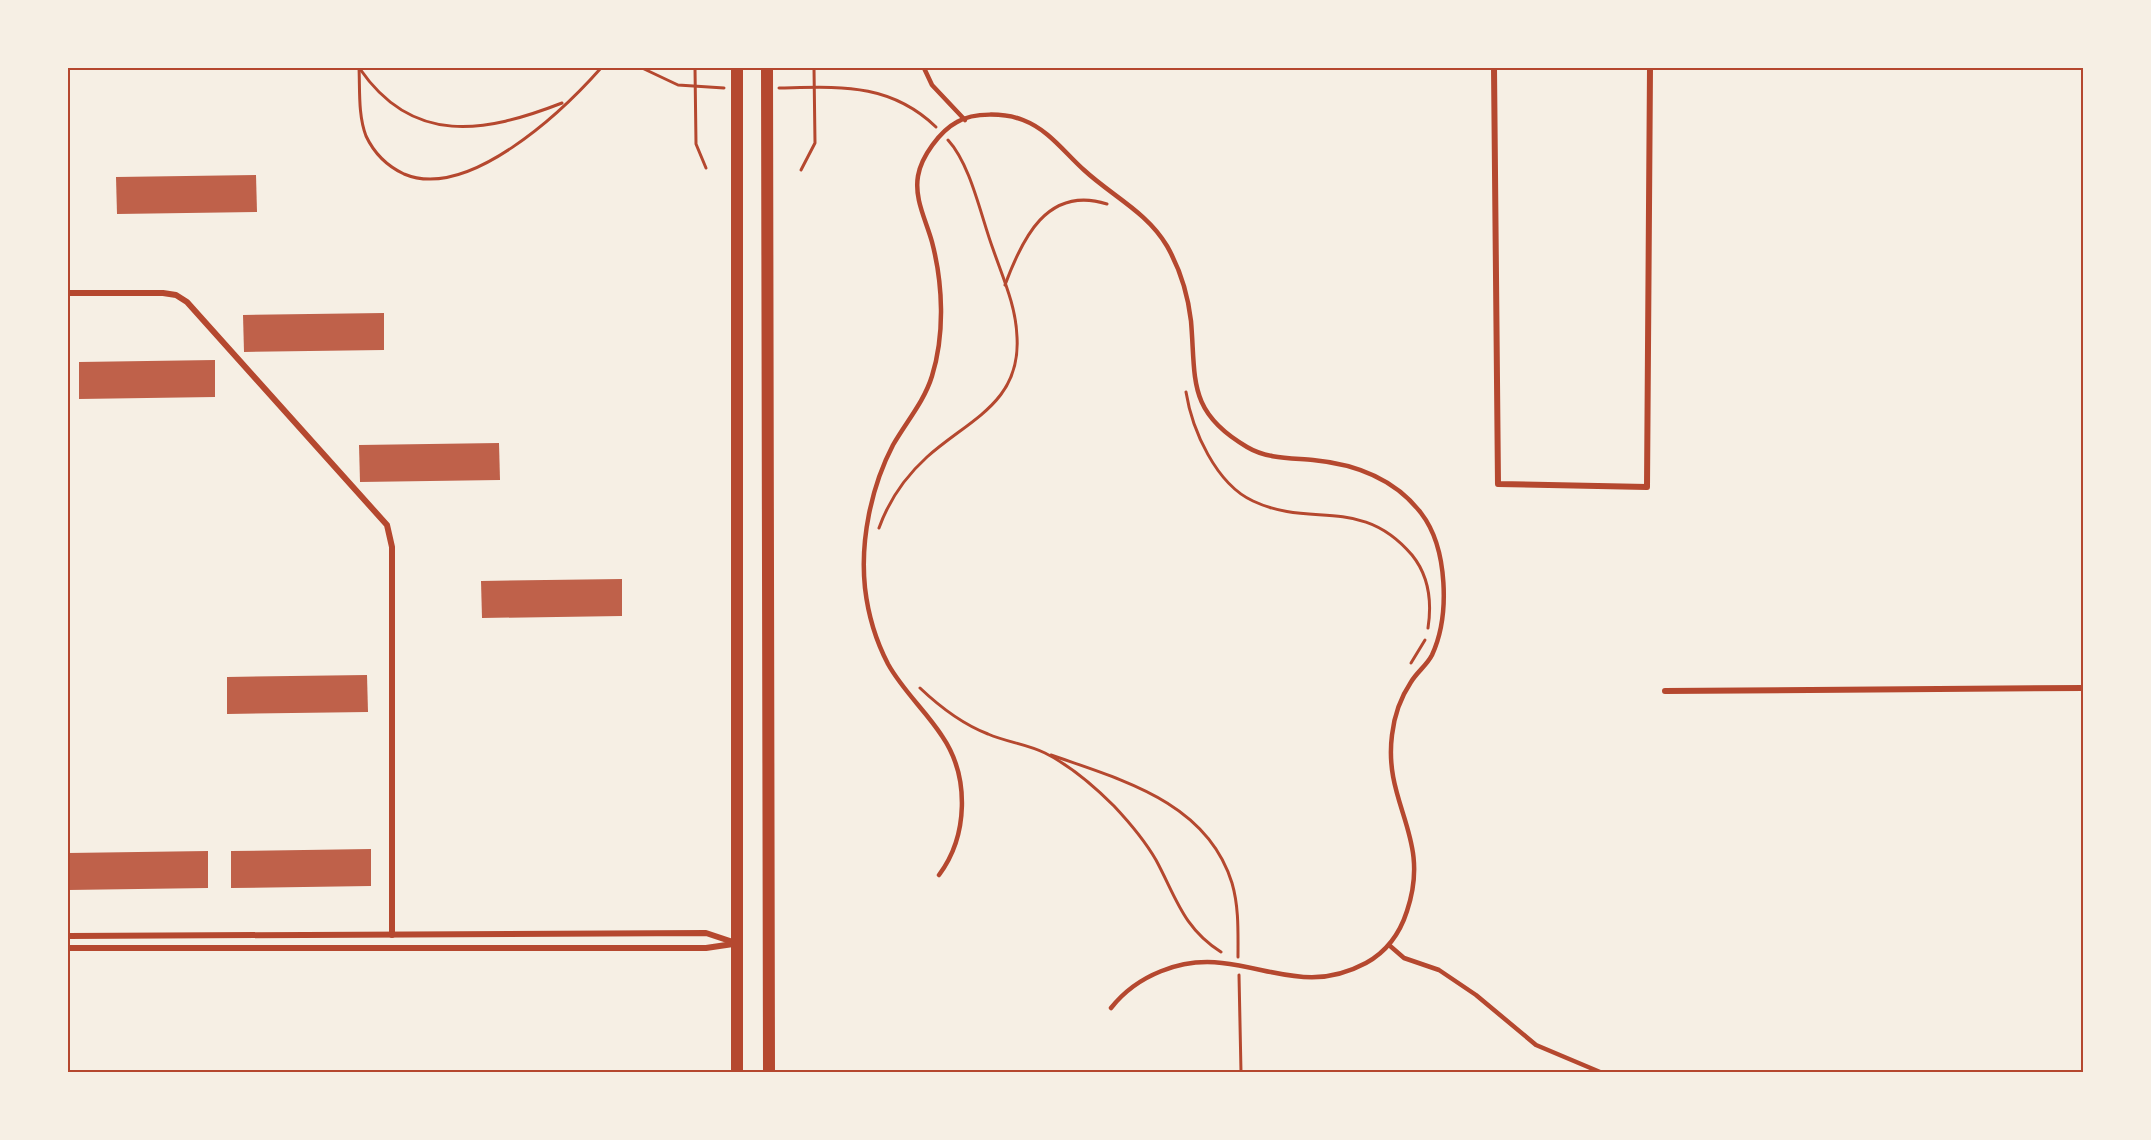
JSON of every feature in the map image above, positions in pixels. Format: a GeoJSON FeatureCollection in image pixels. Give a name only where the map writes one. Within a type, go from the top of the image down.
{"type":"FeatureCollection","features":[{"type":"Feature","properties":{"kind":"main road"},"geometry":{"type":"LineString","coordinates":[[737,68],[737,1072]]}},
{"type":"Feature","properties":{"kind":"main road"},"geometry":{"type":"LineString","coordinates":[[767,68],[770,1072]]}},
{"type":"Feature","properties":{"kind":"street"},"geometry":{"type":"LineString","coordinates":[[1494,68],[1498,484],[1647,487],[1650,68]]}},
{"type":"Feature","properties":{"kind":"street"},"geometry":{"type":"LineString","coordinates":[[68,293],[163,293],[176,295],[187,302],[387,525],[392,547],[392,935]]}},
{"type":"Feature","properties":{"kind":"street"},"geometry":{"type":"LineString","coordinates":[[1665,691],[2084,688]]}},
{"type":"Feature","properties":{"kind":"street"},"geometry":{"type":"LineString","coordinates":[[68,936],[706,933],[736,943]]}},
{"type":"Feature","properties":{"kind":"street"},"geometry":{"type":"LineString","coordinates":[[68,948],[706,948],[736,943]]}},
{"type":"Feature","properties":{"kind":"lane"},"geometry":{"type":"LineString","coordinates":[[924,68],[932,85],[964,120]]}},
{"type":"Feature","properties":{"kind":"lane"},"geometry":{"type":"LineString","coordinates":[[939,874],[960,837],[963,804],[957,768],[945,739],[906,691],[888,664],[876,637],[865,588],[864,551],[871,504],[893,446],[915,412],[931,380],[937,357],[940,328],[939,278],[930,234],[917,194],[918,173],[925,156],[957,122],[998,115],[1015,117],[1046,132],[1088,174],[1143,216],[1156,230],[1179,272],[1187,295],[1191,323],[1192,368],[1199,399],[1211,416],[1232,438],[1253,452],[1280,458],[1335,462],[1363,470],[1386,481],[1406,495],[1423,515],[1433,533],[1443,574],[1443,605],[1431,657],[1412,680],[1399,706],[1392,730],[1393,782],[1412,836],[1416,862],[1415,886],[1404,920],[1389,945],[1370,961],[1343,973],[1320,977],[1292,977],[1220,962],[1185,965],[1143,978],[1122,994],[1111,1008]]}},
{"type":"Feature","properties":{"kind":"lane"},"geometry":{"type":"LineString","coordinates":[[1389,945],[1404,958],[1439,970],[1476,995],[1536,1045],[1600,1072]]}},
{"type":"Feature","properties":{"kind":"path"},"geometry":{"type":"LineString","coordinates":[[359,68],[373,88],[395,108],[424,122],[486,126],[521,119],[565,102]]}},
{"type":"Feature","properties":{"kind":"path"},"geometry":{"type":"LineString","coordinates":[[359,68],[362,122],[367,138],[380,159],[413,178],[451,177],[502,155],[601,68]]}},
{"type":"Feature","properties":{"kind":"path"},"geometry":{"type":"LineString","coordinates":[[642,68],[678,85],[695,88],[731,88]]}},
{"type":"Feature","properties":{"kind":"path"},"geometry":{"type":"LineString","coordinates":[[695,68],[696,144],[706,168]]}},
{"type":"Feature","properties":{"kind":"path"},"geometry":{"type":"LineString","coordinates":[[801,170],[815,143],[814,68]]}},
{"type":"Feature","properties":{"kind":"path"},"geometry":{"type":"LineString","coordinates":[[779,88],[853,87],[879,93],[916,111],[940,131]]}},
{"type":"Feature","properties":{"kind":"path"},"geometry":{"type":"LineString","coordinates":[[877,533],[886,508],[903,483],[928,457],[994,405],[1009,384],[1017,358],[1013,309],[963,163],[946,138]]}},
{"type":"Feature","properties":{"kind":"path"},"geometry":{"type":"LineString","coordinates":[[1005,285],[1022,243],[1047,213],[1071,202],[1090,201],[1113,206]]}},
{"type":"Feature","properties":{"kind":"path"},"geometry":{"type":"LineString","coordinates":[[1185,384],[1192,418],[1212,459],[1232,485],[1251,501],[1273,509],[1359,518],[1383,528],[1400,541],[1419,564],[1428,590],[1430,614],[1426,639],[1408,669]]}},
{"type":"Feature","properties":{"kind":"path"},"geometry":{"type":"LineString","coordinates":[[914,683],[961,721],[988,734],[1045,753],[1115,778],[1171,804],[1205,832],[1232,883],[1237,913],[1238,958],[1219,951],[1192,929],[1172,896],[1156,860],[1113,805],[1088,783],[1045,753]]}},
{"type":"Feature","properties":{"kind":"path"},"geometry":{"type":"LineString","coordinates":[[1239,970],[1241,1072]]}},
{"type":"Feature","properties":{"kind":"building"},"geometry":{"type":"Polygon","coordinates":[[[256,175],[257,212],[117,214],[116,177],[256,175]]]}},
{"type":"Feature","properties":{"kind":"building"},"geometry":{"type":"Polygon","coordinates":[[[384,313],[384,350],[244,352],[243,315],[384,313]]]}},
{"type":"Feature","properties":{"kind":"building"},"geometry":{"type":"Polygon","coordinates":[[[215,360],[215,397],[79,399],[79,362],[215,360]]]}},
{"type":"Feature","properties":{"kind":"building"},"geometry":{"type":"Polygon","coordinates":[[[499,443],[500,480],[360,482],[359,445],[499,443]]]}},
{"type":"Feature","properties":{"kind":"building"},"geometry":{"type":"Polygon","coordinates":[[[622,579],[622,616],[482,618],[481,581],[622,579]]]}},
{"type":"Feature","properties":{"kind":"building"},"geometry":{"type":"Polygon","coordinates":[[[367,675],[368,712],[227,714],[227,677],[367,675]]]}},
{"type":"Feature","properties":{"kind":"building"},"geometry":{"type":"Polygon","coordinates":[[[371,849],[371,886],[231,888],[231,851],[371,849]]]}},
{"type":"Feature","properties":{"kind":"building"},"geometry":{"type":"Polygon","coordinates":[[[208,851],[208,888],[68,890],[68,853],[208,851]]]}}]}
